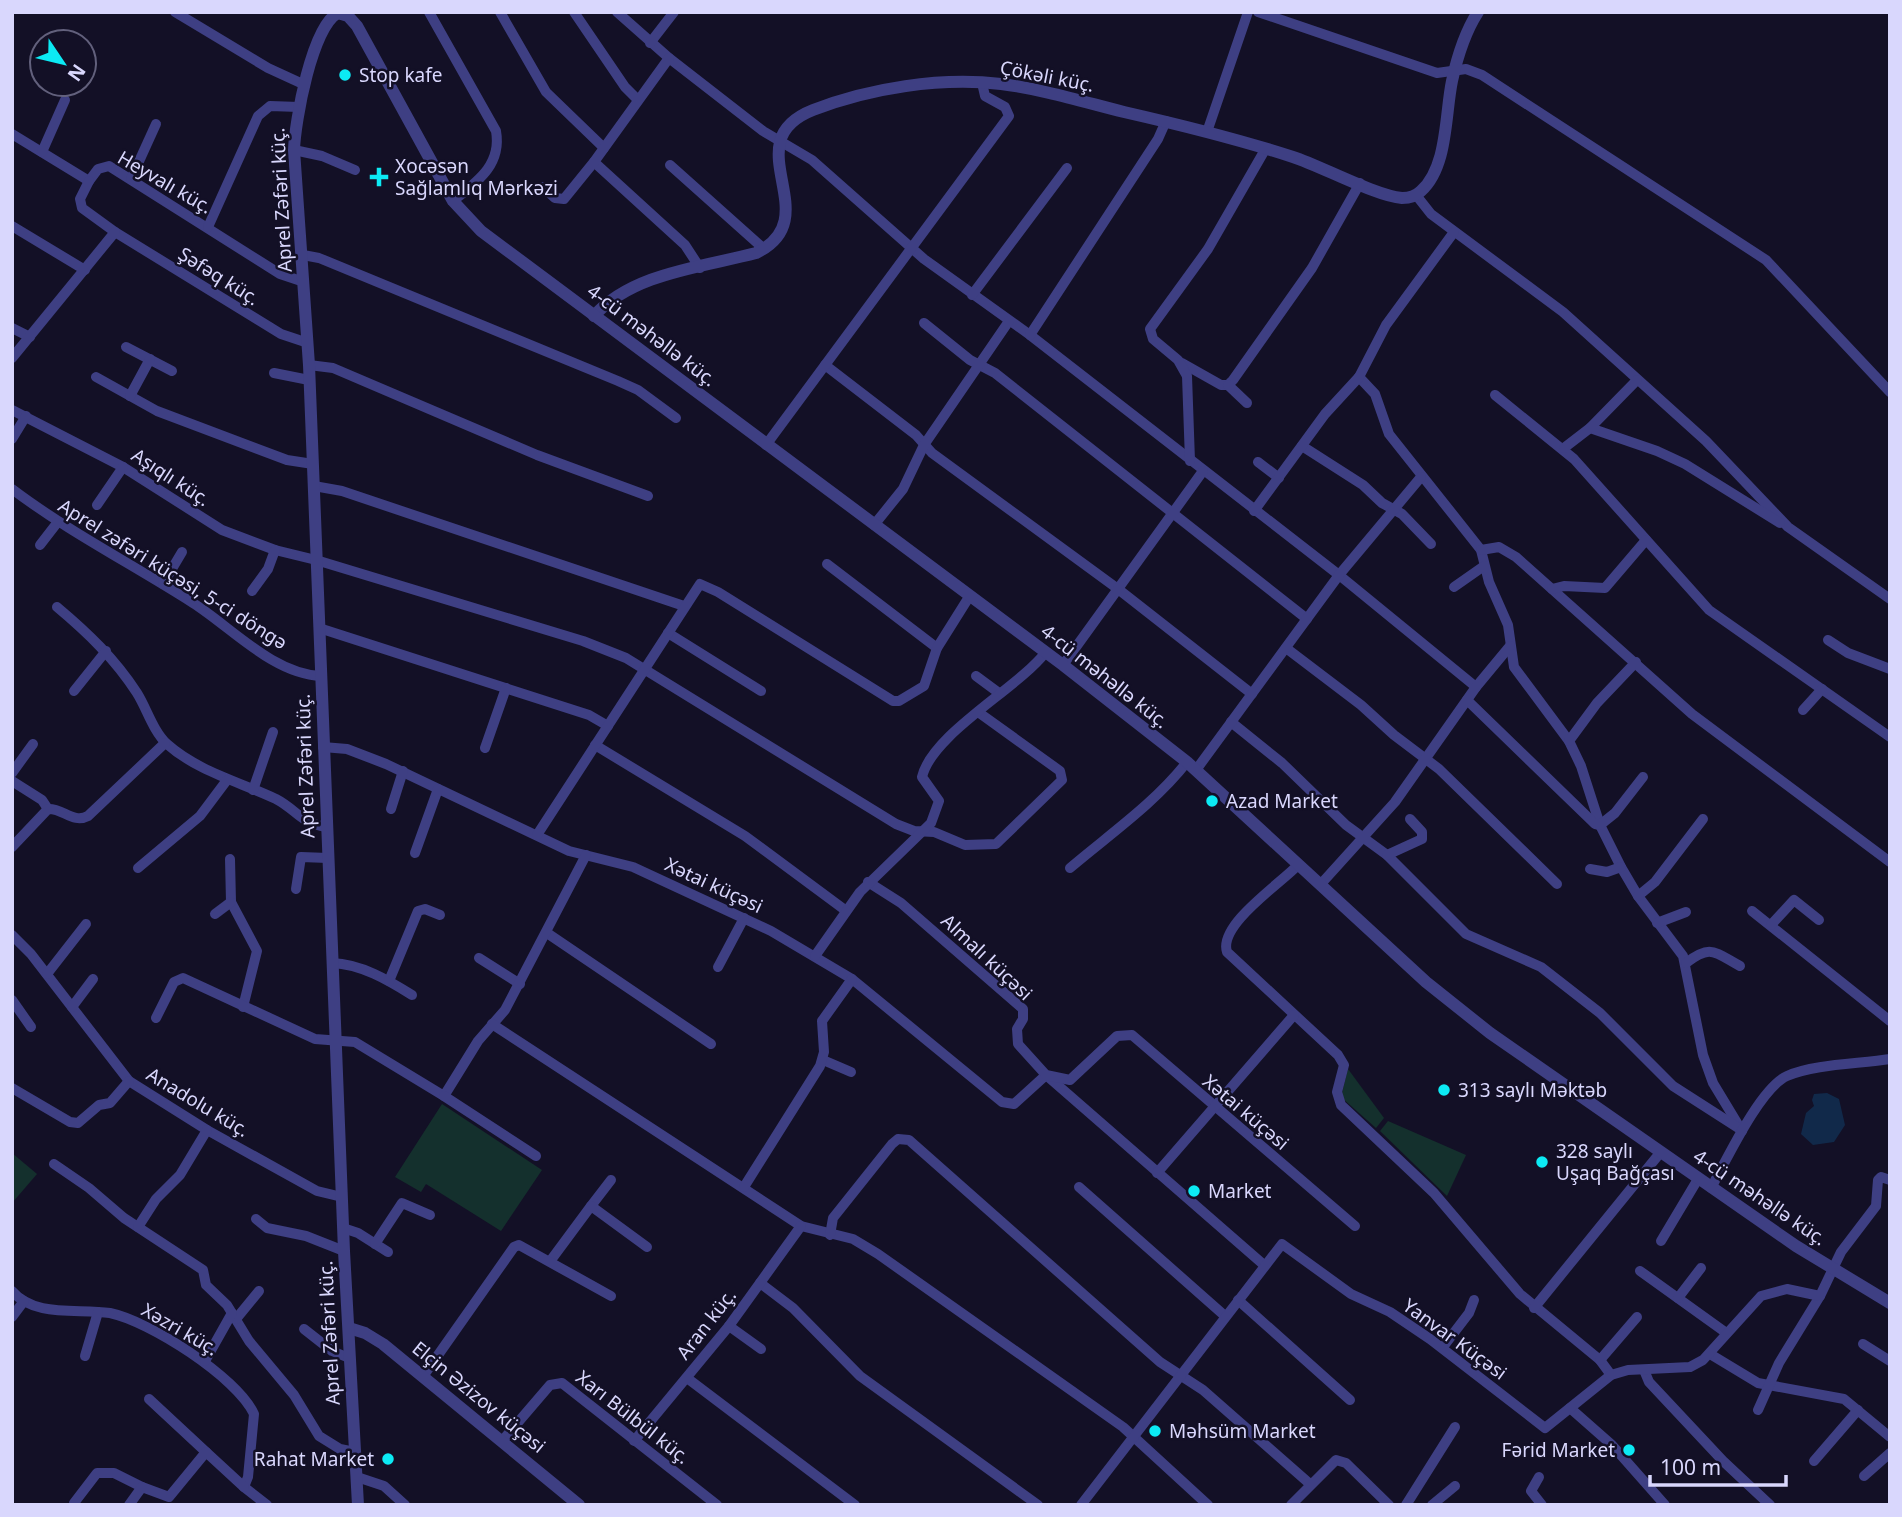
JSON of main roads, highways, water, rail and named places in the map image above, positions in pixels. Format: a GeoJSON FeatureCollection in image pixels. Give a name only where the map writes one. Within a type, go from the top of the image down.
{"type":"FeatureCollection","features":[{"type":"Feature","properties":{"kind":"water"},"geometry":{"type":"Polygon","coordinates":[[[1827,1093],[1839,1099],[1845,1125],[1834,1142],[1813,1145],[1801,1134],[1806,1113],[1814,1106],[1814,1094],[1827,1093]]]}},
{"type":"Feature","properties":{"kind":"place","name":"Stop kafe"},"geometry":{"type":"Point","coordinates":[345,75]}},
{"type":"Feature","properties":{"kind":"place","name":"Xocəsən Sağlamlıq Mərkəzi"},"geometry":{"type":"Point","coordinates":[379,177]}},
{"type":"Feature","properties":{"kind":"place","name":"Azad Market"},"geometry":{"type":"Point","coordinates":[1212,801]}},
{"type":"Feature","properties":{"kind":"place","name":"313 saylı Məktəb"},"geometry":{"type":"Point","coordinates":[1444,1090]}},
{"type":"Feature","properties":{"kind":"place","name":"328 saylı Uşaq Bağçası"},"geometry":{"type":"Point","coordinates":[1542,1162]}},
{"type":"Feature","properties":{"kind":"place","name":"Market"},"geometry":{"type":"Point","coordinates":[1194,1191]}},
{"type":"Feature","properties":{"kind":"place","name":"Məhsüm Market"},"geometry":{"type":"Point","coordinates":[1155,1431]}},
{"type":"Feature","properties":{"kind":"place","name":"Fərid Market"},"geometry":{"type":"Point","coordinates":[1629,1450]}},
{"type":"Feature","properties":{"kind":"place","name":"Rahat Market"},"geometry":{"type":"Point","coordinates":[388,1459]}}]}
